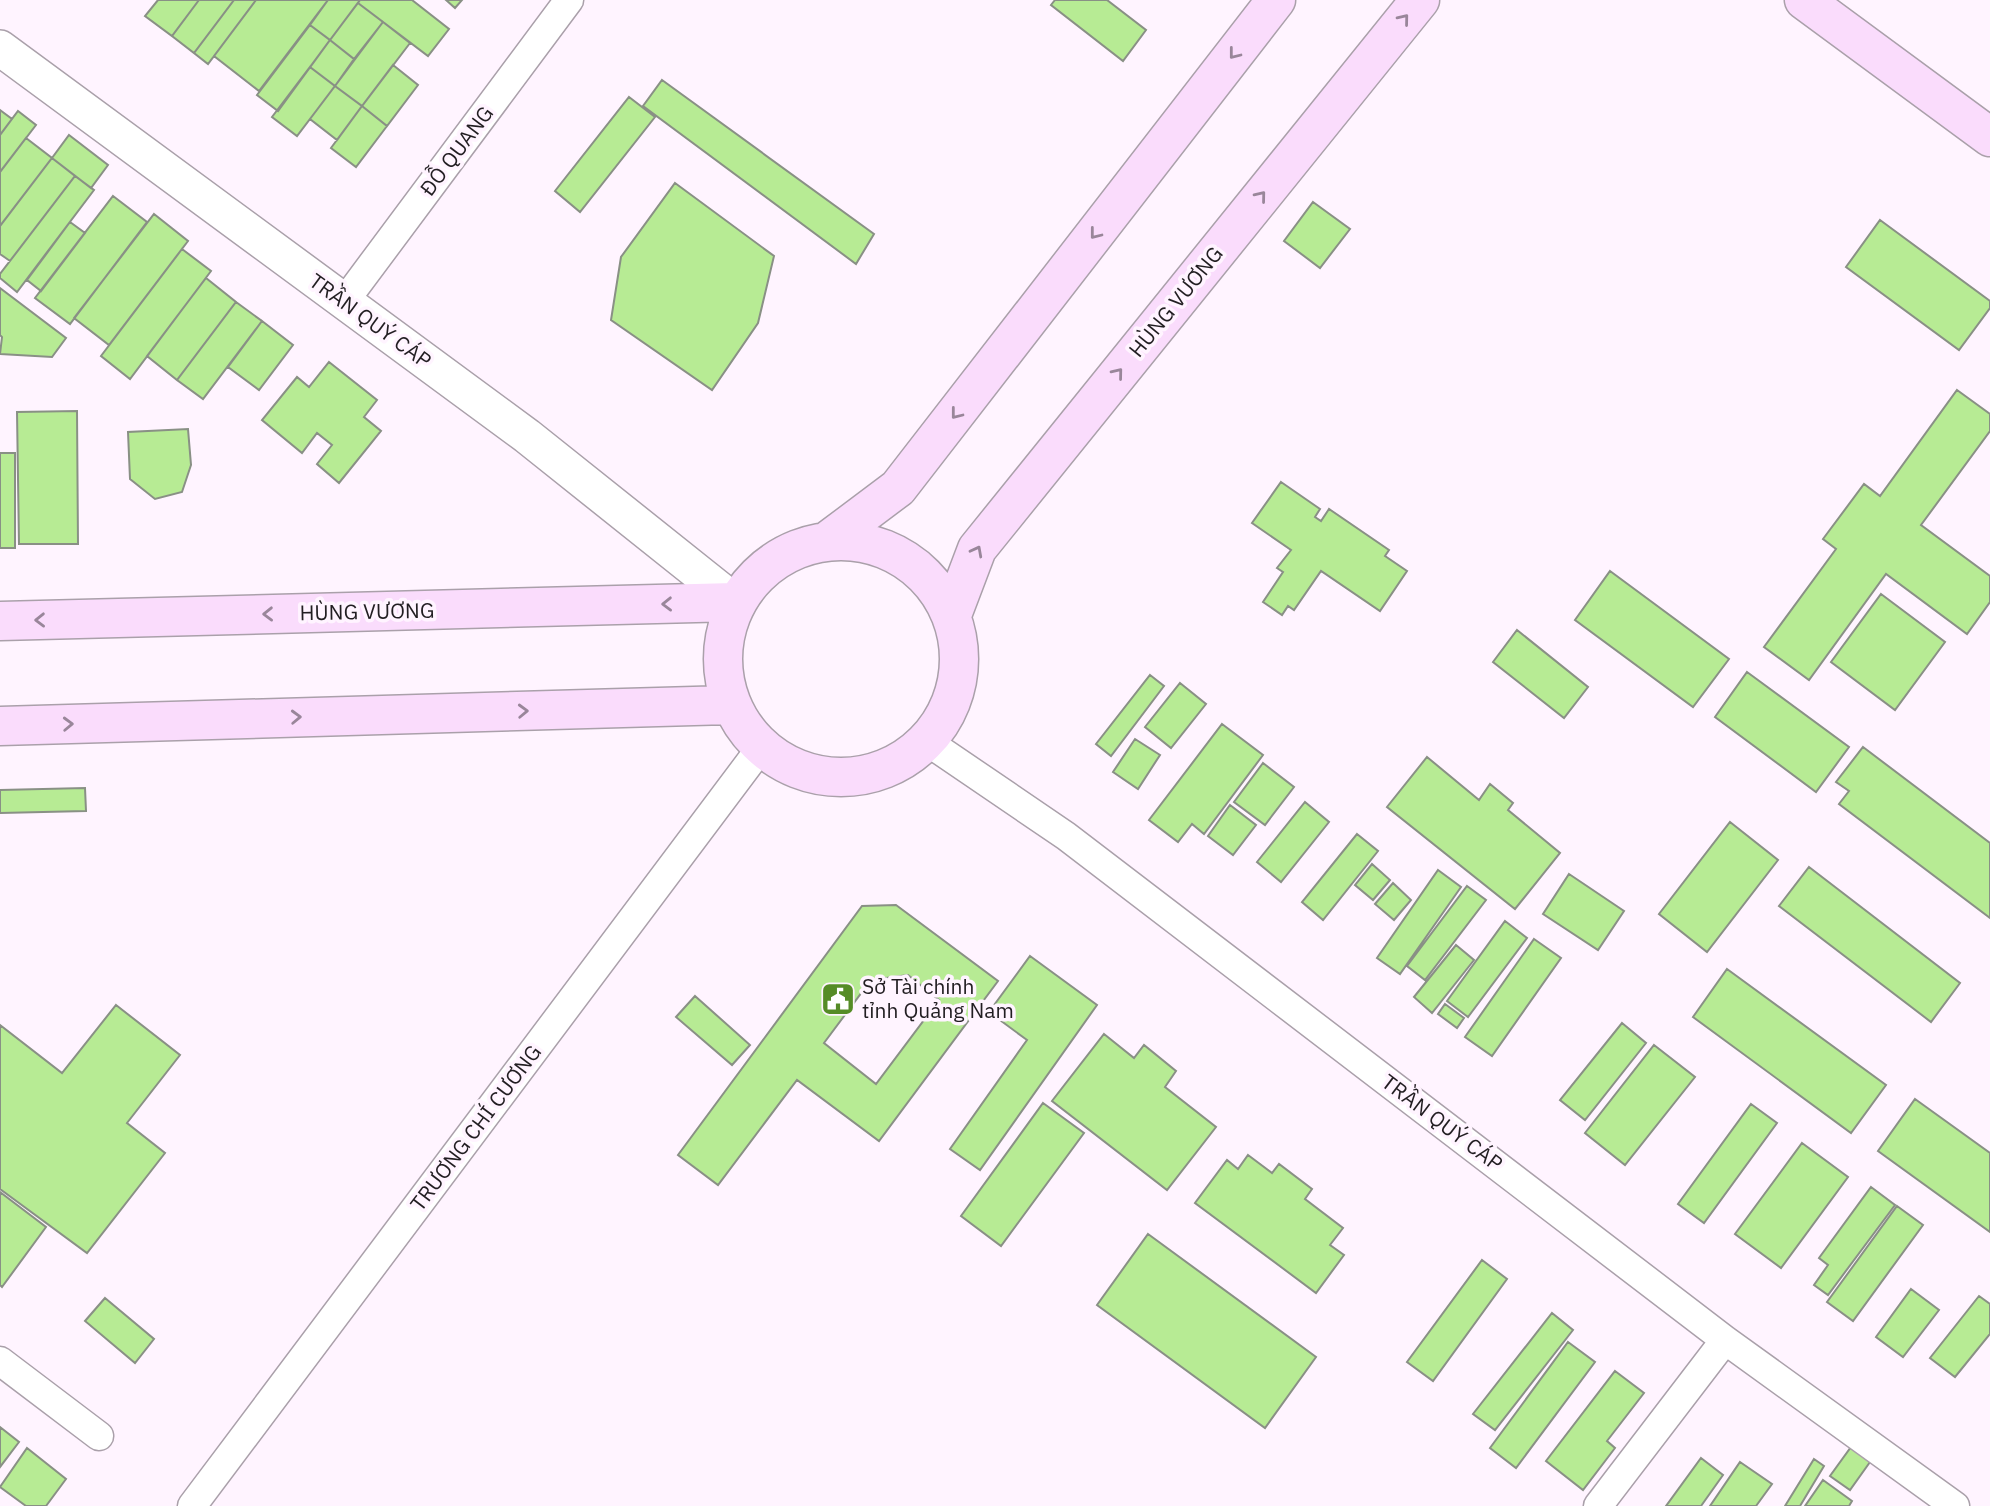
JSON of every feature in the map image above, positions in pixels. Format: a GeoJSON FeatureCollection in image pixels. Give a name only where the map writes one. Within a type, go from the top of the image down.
{"type":"FeatureCollection","features":[{"type":"Feature","properties":{"kind":"main road"},"geometry":{"type":"LineString","coordinates":[[830,539],[880,545],[924,572],[952,615],[961,659],[952,704],[928,742],[876,774],[815,777],[760,749],[729,705],[720,653],[735,602],[775,558],[830,539],[898,488],[1276,0]]}},
{"type":"Feature","properties":{"kind":"main road","name":"HÙNG VƯƠNG"},"geometry":{"type":"LineString","coordinates":[[952,615],[976,549],[1420,0]]}},
{"type":"Feature","properties":{"kind":"main road"},"geometry":{"type":"LineString","coordinates":[[1804,0],[1990,138]]}},
{"type":"Feature","properties":{"kind":"main road","name":"HÙNG VƯƠNG"},"geometry":{"type":"LineString","coordinates":[[0,621],[735,602]]}},
{"type":"Feature","properties":{"kind":"main road"},"geometry":{"type":"LineString","coordinates":[[0,726],[729,705]]}},
{"type":"Feature","properties":{"kind":"street","name":"ĐỖ QUANG"},"geometry":{"type":"LineString","coordinates":[[344,302],[569,0]]}},
{"type":"Feature","properties":{"kind":"street","name":"TRẦN QUÝ CÁP"},"geometry":{"type":"LineString","coordinates":[[0,48],[527,436],[735,602]]}},
{"type":"Feature","properties":{"kind":"street","name":"TRẦN QUÝ CÁP"},"geometry":{"type":"LineString","coordinates":[[928,742],[1066,836],[1725,1340],[1955,1506]]}},
{"type":"Feature","properties":{"kind":"street","name":"TRƯƠNG CHÍ CƯƠNG"},"geometry":{"type":"LineString","coordinates":[[192,1506],[760,749]]}},
{"type":"Feature","properties":{"kind":"street"},"geometry":{"type":"LineString","coordinates":[[1598,1506],[1725,1340]]}},
{"type":"Feature","properties":{"kind":"street"},"geometry":{"type":"LineString","coordinates":[[0,1361],[99,1436]]}},
{"type":"Feature","properties":{"kind":"building"},"geometry":{"type":"Polygon","coordinates":[[[158,0],[199,0],[172,36],[145,16],[158,0]]]}},
{"type":"Feature","properties":{"kind":"building"},"geometry":{"type":"Polygon","coordinates":[[[199,0],[234,0],[194,53],[172,36],[199,0]]]}},
{"type":"Feature","properties":{"kind":"building"},"geometry":{"type":"Polygon","coordinates":[[[234,0],[256,0],[208,64],[194,53],[234,0]]]}},
{"type":"Feature","properties":{"kind":"building"},"geometry":{"type":"Polygon","coordinates":[[[256,0],[328,0],[259,91],[214,56],[256,0]]]}},
{"type":"Feature","properties":{"kind":"building"},"geometry":{"type":"Polygon","coordinates":[[[328,0],[360,0],[330,40],[310,25],[328,0]]]}},
{"type":"Feature","properties":{"kind":"building"},"geometry":{"type":"Polygon","coordinates":[[[360,0],[412,0],[449,29],[428,56],[358,3],[360,0]]]}},
{"type":"Feature","properties":{"kind":"building"},"geometry":{"type":"Polygon","coordinates":[[[446,0],[462,0],[455,8],[446,0]]]}},
{"type":"Feature","properties":{"kind":"building"},"geometry":{"type":"Polygon","coordinates":[[[1055,0],[1107,0],[1146,30],[1123,61],[1051,5],[1055,0]]]}},
{"type":"Feature","properties":{"kind":"building"},"geometry":{"type":"Polygon","coordinates":[[[358,3],[383,22],[354,59],[330,40],[358,3]]]}},
{"type":"Feature","properties":{"kind":"building"},"geometry":{"type":"Polygon","coordinates":[[[383,22],[410,43],[362,106],[335,86],[383,22]]]}},
{"type":"Feature","properties":{"kind":"building"},"geometry":{"type":"Polygon","coordinates":[[[310,25],[330,40],[278,111],[257,95],[310,25]]]}},
{"type":"Feature","properties":{"kind":"building"},"geometry":{"type":"Polygon","coordinates":[[[330,40],[354,59],[335,86],[310,67],[330,40]]]}},
{"type":"Feature","properties":{"kind":"building"},"geometry":{"type":"Polygon","coordinates":[[[393,65],[418,85],[387,126],[362,106],[393,65]]]}},
{"type":"Feature","properties":{"kind":"building"},"geometry":{"type":"Polygon","coordinates":[[[310,67],[335,86],[297,136],[272,117],[310,67]]]}},
{"type":"Feature","properties":{"kind":"building"},"geometry":{"type":"Polygon","coordinates":[[[662,80],[874,234],[856,264],[643,106],[662,80]]]}},
{"type":"Feature","properties":{"kind":"building"},"geometry":{"type":"Polygon","coordinates":[[[335,86],[362,106],[337,140],[310,119],[335,86]]]}},
{"type":"Feature","properties":{"kind":"building"},"geometry":{"type":"Polygon","coordinates":[[[629,97],[655,117],[580,212],[555,191],[629,97]]]}},
{"type":"Feature","properties":{"kind":"building"},"geometry":{"type":"Polygon","coordinates":[[[362,106],[387,126],[356,167],[331,148],[362,106]]]}},
{"type":"Feature","properties":{"kind":"building"},"geometry":{"type":"Polygon","coordinates":[[[0,110],[12,119],[0,135],[0,110]]]}},
{"type":"Feature","properties":{"kind":"building"},"geometry":{"type":"Polygon","coordinates":[[[18,111],[36,125],[0,172],[0,135],[18,111]]]}},
{"type":"Feature","properties":{"kind":"building"},"geometry":{"type":"Polygon","coordinates":[[[69,135],[108,165],[91,188],[52,158],[69,135]]]}},
{"type":"Feature","properties":{"kind":"building"},"geometry":{"type":"Polygon","coordinates":[[[26,138],[52,158],[0,226],[0,172],[26,138]]]}},
{"type":"Feature","properties":{"kind":"building"},"geometry":{"type":"Polygon","coordinates":[[[52,158],[75,176],[10,261],[0,254],[0,226],[52,158]]]}},
{"type":"Feature","properties":{"kind":"building"},"geometry":{"type":"Polygon","coordinates":[[[75,176],[94,190],[17,292],[0,278],[0,274],[75,176]]]}},
{"type":"Feature","properties":{"kind":"building"},"geometry":{"type":"Polygon","coordinates":[[[675,183],[774,256],[758,323],[712,390],[611,320],[621,257],[675,183]]]}},
{"type":"Feature","properties":{"kind":"building"},"geometry":{"type":"Polygon","coordinates":[[[113,196],[147,222],[70,324],[35,298],[113,196]]]}},
{"type":"Feature","properties":{"kind":"building"},"geometry":{"type":"Polygon","coordinates":[[[1313,202],[1350,229],[1320,268],[1284,241],[1313,202]]]}},
{"type":"Feature","properties":{"kind":"building"},"geometry":{"type":"Polygon","coordinates":[[[154,214],[188,241],[109,345],[74,318],[154,214]]]}},
{"type":"Feature","properties":{"kind":"building"},"geometry":{"type":"Polygon","coordinates":[[[1880,220],[1990,301],[1990,308],[1959,350],[1846,267],[1880,220]]]}},
{"type":"Feature","properties":{"kind":"building"},"geometry":{"type":"Polygon","coordinates":[[[70,222],[85,233],[41,291],[27,280],[70,222]]]}},
{"type":"Feature","properties":{"kind":"building"},"geometry":{"type":"Polygon","coordinates":[[[182,249],[211,271],[130,379],[101,356],[182,249]]]}},
{"type":"Feature","properties":{"kind":"building"},"geometry":{"type":"Polygon","coordinates":[[[206,278],[236,302],[177,380],[147,356],[206,278]]]}},
{"type":"Feature","properties":{"kind":"building"},"geometry":{"type":"Polygon","coordinates":[[[0,288],[66,338],[52,357],[0,354],[0,288]]]}},
{"type":"Feature","properties":{"kind":"building"},"geometry":{"type":"Polygon","coordinates":[[[236,302],[262,321],[203,399],[177,380],[236,302]]]}},
{"type":"Feature","properties":{"kind":"building"},"geometry":{"type":"Polygon","coordinates":[[[262,321],[293,345],[259,390],[228,367],[262,321]]]}},
{"type":"Feature","properties":{"kind":"building"},"geometry":{"type":"Polygon","coordinates":[[[329,362],[377,400],[364,417],[381,431],[339,483],[317,464],[332,445],[317,433],[302,453],[262,420],[297,377],[309,387],[329,362]]]}},
{"type":"Feature","properties":{"kind":"building"},"geometry":{"type":"Polygon","coordinates":[[[1957,390],[1990,414],[1990,431],[1921,525],[1990,576],[1990,602],[1967,634],[1886,574],[1809,680],[1764,647],[1836,549],[1823,539],[1864,484],[1880,496],[1957,390]]]}},
{"type":"Feature","properties":{"kind":"building"},"geometry":{"type":"Polygon","coordinates":[[[77,411],[78,544],[19,544],[17,412],[77,411]]]}},
{"type":"Feature","properties":{"kind":"building"},"geometry":{"type":"Polygon","coordinates":[[[188,429],[191,465],[182,492],[155,499],[130,479],[128,432],[188,429]]]}},
{"type":"Feature","properties":{"kind":"building"},"geometry":{"type":"Polygon","coordinates":[[[0,453],[15,453],[15,548],[0,548],[0,453]]]}},
{"type":"Feature","properties":{"kind":"building"},"geometry":{"type":"Polygon","coordinates":[[[1281,482],[1320,509],[1315,517],[1321,521],[1329,509],[1389,550],[1385,556],[1407,571],[1380,611],[1321,571],[1294,610],[1288,606],[1282,615],[1263,602],[1283,572],[1277,568],[1291,550],[1252,523],[1281,482]]]}},
{"type":"Feature","properties":{"kind":"building"},"geometry":{"type":"Polygon","coordinates":[[[1610,571],[1729,659],[1693,707],[1575,620],[1610,571]]]}},
{"type":"Feature","properties":{"kind":"building"},"geometry":{"type":"Polygon","coordinates":[[[1881,594],[1945,642],[1895,710],[1831,662],[1881,594]]]}},
{"type":"Feature","properties":{"kind":"building"},"geometry":{"type":"Polygon","coordinates":[[[1517,630],[1588,687],[1564,718],[1493,662],[1517,630]]]}},
{"type":"Feature","properties":{"kind":"building"},"geometry":{"type":"Polygon","coordinates":[[[1747,672],[1849,747],[1816,792],[1715,717],[1747,672]]]}},
{"type":"Feature","properties":{"kind":"building"},"geometry":{"type":"Polygon","coordinates":[[[1150,675],[1164,686],[1111,756],[1096,744],[1150,675]]]}},
{"type":"Feature","properties":{"kind":"building"},"geometry":{"type":"Polygon","coordinates":[[[1180,683],[1206,704],[1171,748],[1145,727],[1180,683]]]}},
{"type":"Feature","properties":{"kind":"building"},"geometry":{"type":"Polygon","coordinates":[[[1222,724],[1263,755],[1204,834],[1192,824],[1178,842],[1149,820],[1222,724]]]}},
{"type":"Feature","properties":{"kind":"building"},"geometry":{"type":"Polygon","coordinates":[[[1135,739],[1160,755],[1138,789],[1113,772],[1135,739]]]}},
{"type":"Feature","properties":{"kind":"building"},"geometry":{"type":"Polygon","coordinates":[[[1863,747],[1990,843],[1990,918],[1839,804],[1849,791],[1836,782],[1863,747]]]}},
{"type":"Feature","properties":{"kind":"building"},"geometry":{"type":"Polygon","coordinates":[[[1427,757],[1479,800],[1490,784],[1513,803],[1508,810],[1560,853],[1515,909],[1387,807],[1427,757]]]}},
{"type":"Feature","properties":{"kind":"building"},"geometry":{"type":"Polygon","coordinates":[[[1263,763],[1294,787],[1265,825],[1234,802],[1263,763]]]}},
{"type":"Feature","properties":{"kind":"building"},"geometry":{"type":"Polygon","coordinates":[[[85,788],[86,811],[0,813],[0,790],[85,788]]]}},
{"type":"Feature","properties":{"kind":"building"},"geometry":{"type":"Polygon","coordinates":[[[1305,802],[1329,822],[1281,882],[1257,862],[1305,802]]]}},
{"type":"Feature","properties":{"kind":"building"},"geometry":{"type":"Polygon","coordinates":[[[1230,805],[1256,825],[1233,855],[1208,836],[1230,805]]]}},
{"type":"Feature","properties":{"kind":"building"},"geometry":{"type":"Polygon","coordinates":[[[1730,822],[1778,860],[1707,952],[1659,914],[1730,822]]]}},
{"type":"Feature","properties":{"kind":"building"},"geometry":{"type":"Polygon","coordinates":[[[1357,834],[1378,851],[1323,920],[1302,902],[1357,834]]]}},
{"type":"Feature","properties":{"kind":"building"},"geometry":{"type":"Polygon","coordinates":[[[1372,864],[1390,880],[1373,900],[1355,885],[1372,864]]]}},
{"type":"Feature","properties":{"kind":"building"},"geometry":{"type":"Polygon","coordinates":[[[1809,867],[1960,983],[1931,1022],[1779,906],[1809,867]]]}},
{"type":"Feature","properties":{"kind":"building"},"geometry":{"type":"Polygon","coordinates":[[[1438,870],[1461,887],[1400,974],[1377,958],[1438,870]]]}},
{"type":"Feature","properties":{"kind":"building"},"geometry":{"type":"Polygon","coordinates":[[[1569,874],[1624,911],[1598,950],[1543,914],[1569,874]]]}},
{"type":"Feature","properties":{"kind":"building"},"geometry":{"type":"Polygon","coordinates":[[[1393,883],[1411,900],[1394,920],[1375,904],[1393,883]]]}},
{"type":"Feature","properties":{"kind":"building"},"geometry":{"type":"Polygon","coordinates":[[[1467,886],[1486,900],[1425,980],[1407,966],[1467,886]]]}},
{"type":"Feature","properties":{"kind":"building"},"geometry":{"type":"Polygon","coordinates":[[[896,905],[998,981],[879,1141],[797,1080],[718,1185],[678,1155],[862,906],[896,905]],[[908,975],[871,980],[824,1043],[876,1084],[939,1000],[908,975]]]}},
{"type":"Feature","properties":{"kind":"building"},"geometry":{"type":"Polygon","coordinates":[[[1505,921],[1527,938],[1468,1017],[1447,1001],[1505,921]]]}},
{"type":"Feature","properties":{"kind":"building"},"geometry":{"type":"Polygon","coordinates":[[[1534,939],[1561,958],[1492,1056],[1465,1037],[1534,939]]]}},
{"type":"Feature","properties":{"kind":"building"},"geometry":{"type":"Polygon","coordinates":[[[1456,945],[1474,960],[1432,1013],[1414,997],[1456,945]]]}},
{"type":"Feature","properties":{"kind":"building"},"geometry":{"type":"Polygon","coordinates":[[[1030,956],[1097,1005],[980,1170],[950,1149],[1027,1040],[989,1012],[1030,956]]]}},
{"type":"Feature","properties":{"kind":"building"},"geometry":{"type":"Polygon","coordinates":[[[1727,969],[1886,1085],[1851,1133],[1693,1017],[1727,969]]]}},
{"type":"Feature","properties":{"kind":"building"},"geometry":{"type":"Polygon","coordinates":[[[695,996],[750,1045],[732,1065],[676,1017],[695,996]]]}},
{"type":"Feature","properties":{"kind":"building"},"geometry":{"type":"Polygon","coordinates":[[[1445,1004],[1464,1018],[1457,1028],[1438,1014],[1445,1004]]]}},
{"type":"Feature","properties":{"kind":"building"},"geometry":{"type":"Polygon","coordinates":[[[116,1005],[180,1055],[127,1123],[165,1153],[87,1253],[0,1189],[0,1025],[62,1073],[116,1005]]]}},
{"type":"Feature","properties":{"kind":"building"},"geometry":{"type":"Polygon","coordinates":[[[1622,1023],[1646,1043],[1585,1120],[1560,1100],[1622,1023]]]}},
{"type":"Feature","properties":{"kind":"building"},"geometry":{"type":"Polygon","coordinates":[[[1104,1034],[1134,1058],[1144,1045],[1176,1071],[1165,1087],[1216,1127],[1167,1190],[1052,1101],[1104,1034]]]}},
{"type":"Feature","properties":{"kind":"building"},"geometry":{"type":"Polygon","coordinates":[[[1654,1045],[1695,1077],[1625,1165],[1585,1133],[1654,1045]]]}},
{"type":"Feature","properties":{"kind":"building"},"geometry":{"type":"Polygon","coordinates":[[[1915,1099],[1990,1153],[1990,1232],[1878,1151],[1915,1099]]]}},
{"type":"Feature","properties":{"kind":"building"},"geometry":{"type":"Polygon","coordinates":[[[1043,1103],[1084,1133],[1001,1246],[961,1216],[1043,1103]]]}},
{"type":"Feature","properties":{"kind":"building"},"geometry":{"type":"Polygon","coordinates":[[[1751,1104],[1777,1123],[1704,1223],[1678,1204],[1751,1104]]]}},
{"type":"Feature","properties":{"kind":"building"},"geometry":{"type":"Polygon","coordinates":[[[1802,1143],[1848,1177],[1781,1268],[1735,1234],[1802,1143]]]}},
{"type":"Feature","properties":{"kind":"building"},"geometry":{"type":"Polygon","coordinates":[[[1248,1155],[1272,1173],[1279,1164],[1312,1189],[1305,1199],[1343,1228],[1330,1245],[1344,1255],[1316,1293],[1195,1203],[1227,1160],[1238,1169],[1248,1155]]]}},
{"type":"Feature","properties":{"kind":"building"},"geometry":{"type":"Polygon","coordinates":[[[1871,1187],[1895,1205],[1828,1295],[1814,1285],[1828,1265],[1819,1258],[1871,1187]]]}},
{"type":"Feature","properties":{"kind":"building"},"geometry":{"type":"Polygon","coordinates":[[[0,1192],[46,1227],[2,1287],[0,1285],[0,1192]]]}},
{"type":"Feature","properties":{"kind":"building"},"geometry":{"type":"Polygon","coordinates":[[[1897,1206],[1923,1225],[1853,1321],[1827,1302],[1897,1206]]]}},
{"type":"Feature","properties":{"kind":"building"},"geometry":{"type":"Polygon","coordinates":[[[1148,1234],[1316,1357],[1265,1428],[1097,1305],[1148,1234]]]}},
{"type":"Feature","properties":{"kind":"building"},"geometry":{"type":"Polygon","coordinates":[[[1482,1260],[1507,1279],[1433,1381],[1407,1362],[1482,1260]]]}},
{"type":"Feature","properties":{"kind":"building"},"geometry":{"type":"Polygon","coordinates":[[[1911,1289],[1939,1310],[1903,1357],[1876,1337],[1911,1289]]]}},
{"type":"Feature","properties":{"kind":"building"},"geometry":{"type":"Polygon","coordinates":[[[1979,1296],[1990,1304],[1990,1334],[1955,1377],[1930,1358],[1979,1296]]]}},
{"type":"Feature","properties":{"kind":"building"},"geometry":{"type":"Polygon","coordinates":[[[105,1298],[154,1339],[135,1363],[85,1321],[105,1298]]]}},
{"type":"Feature","properties":{"kind":"building"},"geometry":{"type":"Polygon","coordinates":[[[1552,1313],[1573,1330],[1495,1430],[1473,1414],[1552,1313]]]}},
{"type":"Feature","properties":{"kind":"building"},"geometry":{"type":"Polygon","coordinates":[[[1568,1342],[1595,1362],[1516,1468],[1490,1448],[1568,1342]]]}},
{"type":"Feature","properties":{"kind":"building"},"geometry":{"type":"Polygon","coordinates":[[[1615,1371],[1644,1393],[1607,1441],[1615,1448],[1583,1490],[1546,1461],[1615,1371]]]}},
{"type":"Feature","properties":{"kind":"building"},"geometry":{"type":"Polygon","coordinates":[[[0,1427],[19,1442],[0,1467],[0,1427]]]}},
{"type":"Feature","properties":{"kind":"building"},"geometry":{"type":"Polygon","coordinates":[[[1851,1447],[1870,1462],[1850,1490],[1830,1476],[1851,1447]]]}},
{"type":"Feature","properties":{"kind":"building"},"geometry":{"type":"Polygon","coordinates":[[[27,1448],[66,1479],[46,1506],[26,1506],[0,1487],[27,1448]]]}},
{"type":"Feature","properties":{"kind":"building"},"geometry":{"type":"Polygon","coordinates":[[[1701,1458],[1723,1475],[1701,1506],[1666,1506],[1701,1458]]]}},
{"type":"Feature","properties":{"kind":"building"},"geometry":{"type":"Polygon","coordinates":[[[1814,1459],[1824,1466],[1800,1506],[1785,1506],[1814,1459]]]}},
{"type":"Feature","properties":{"kind":"building"},"geometry":{"type":"Polygon","coordinates":[[[1740,1462],[1772,1484],[1756,1506],[1710,1506],[1740,1462]]]}},
{"type":"Feature","properties":{"kind":"building"},"geometry":{"type":"Polygon","coordinates":[[[1823,1480],[1852,1501],[1849,1506],[1805,1506],[1823,1480]]]}},
{"type":"Feature","properties":{"kind":"place","name":"Sở Tài chính tỉnh Quảng Nam"},"geometry":{"type":"Point","coordinates":[838,999]}}]}
